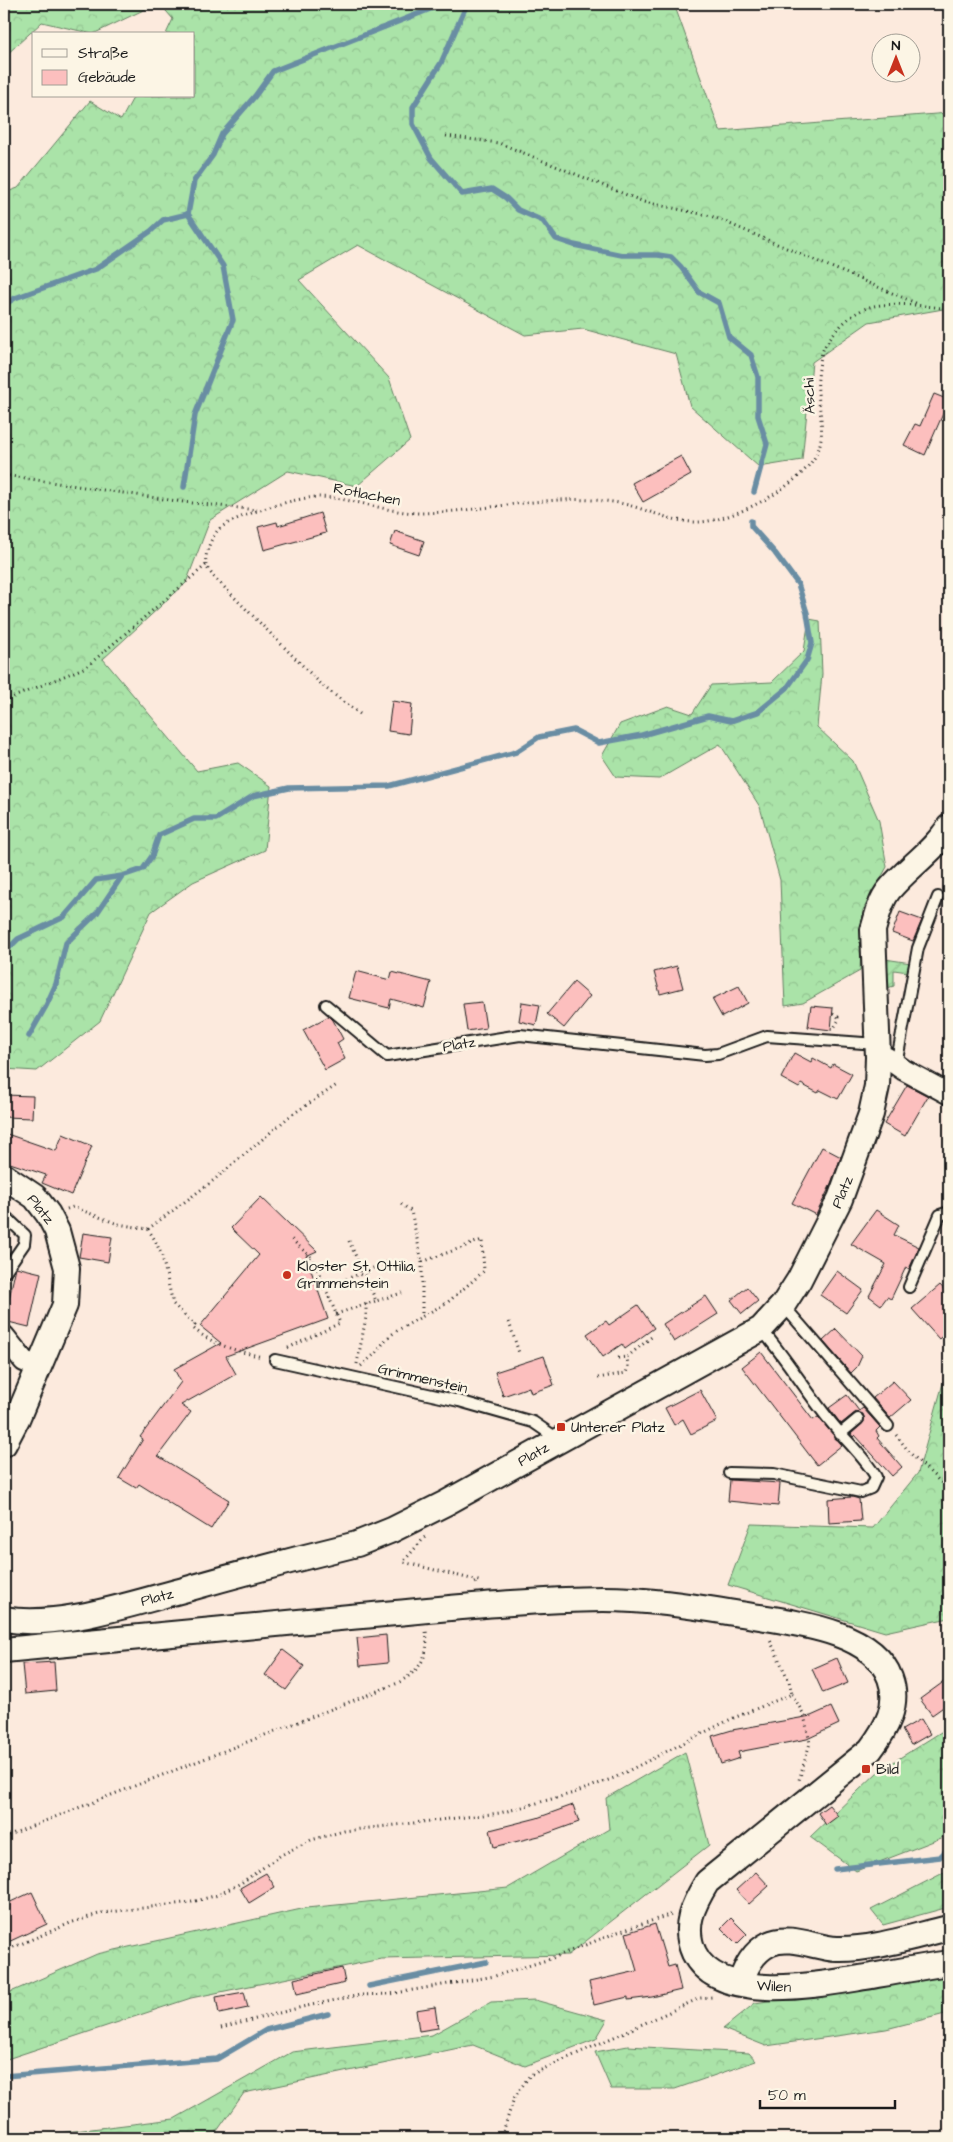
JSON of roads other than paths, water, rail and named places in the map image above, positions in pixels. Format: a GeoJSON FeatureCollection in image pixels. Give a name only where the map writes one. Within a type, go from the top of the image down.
{"type":"FeatureCollection","features":[{"type":"Feature","properties":{"kind":"street","name":"Platz"},"geometry":{"type":"LineString","coordinates":[[4,1619],[57,1619],[106,1611],[357,1544],[392,1530],[446,1503],[556,1440],[761,1329],[783,1305],[799,1280],[840,1199],[871,1114],[884,1055],[872,930],[878,910],[888,891],[940,842],[949,827]]}},
{"type":"Feature","properties":{"kind":"street","name":"Platz"},"geometry":{"type":"LineString","coordinates":[[884,1055],[949,1094]]}},
{"type":"Feature","properties":{"kind":"street","name":"Platz"},"geometry":{"type":"LineString","coordinates":[[4,1176],[34,1197],[48,1214],[57,1231],[67,1268],[65,1305],[4,1444]]}},
{"type":"Feature","properties":{"kind":"street"},"geometry":{"type":"LineString","coordinates":[[4,1336],[24,1361],[39,1367]]}},
{"type":"Feature","properties":{"kind":"street"},"geometry":{"type":"LineString","coordinates":[[4,1650],[539,1601],[606,1599],[670,1603],[765,1618],[822,1630],[851,1640],[877,1656],[888,1673],[893,1692],[892,1714],[884,1732],[870,1750],[707,1882],[691,1911],[689,1939],[697,1960],[704,1966],[731,1980]]}},
{"type":"Feature","properties":{"kind":"street","name":"Wilen"},"geometry":{"type":"LineString","coordinates":[[731,1980],[769,1944],[777,1942],[787,1940],[836,1949],[855,1948],[949,1928]]}},
{"type":"Feature","properties":{"kind":"street","name":"Wilen"},"geometry":{"type":"LineString","coordinates":[[731,1980],[764,1988],[786,1988],[949,1963]]}},
{"type":"Feature","properties":{"kind":"lane"},"geometry":{"type":"LineString","coordinates":[[884,1055],[918,948],[938,897]]}},
{"type":"Feature","properties":{"kind":"lane","name":"Platz"},"geometry":{"type":"LineString","coordinates":[[326,1004],[387,1056],[520,1035],[705,1056],[718,1054],[767,1036],[884,1055]]}},
{"type":"Feature","properties":{"kind":"lane"},"geometry":{"type":"LineString","coordinates":[[909,1287],[940,1215],[949,1212]]}},
{"type":"Feature","properties":{"kind":"lane"},"geometry":{"type":"LineString","coordinates":[[4,1215],[25,1235],[24,1244],[4,1272]]}},
{"type":"Feature","properties":{"kind":"lane"},"geometry":{"type":"LineString","coordinates":[[783,1305],[888,1426]]}},
{"type":"Feature","properties":{"kind":"lane"},"geometry":{"type":"LineString","coordinates":[[729,1473],[774,1474],[862,1492],[871,1488],[876,1477],[870,1466],[840,1434],[816,1404],[776,1346],[761,1329]]}},
{"type":"Feature","properties":{"kind":"lane","name":"Grimmenstein"},"geometry":{"type":"LineString","coordinates":[[275,1360],[478,1406],[533,1422],[556,1440]]}},
{"type":"Feature","properties":{"kind":"lane"},"geometry":{"type":"LineString","coordinates":[[840,1434],[858,1419]]}},
{"type":"Feature","properties":{"kind":"waterway"},"geometry":{"type":"LineString","coordinates":[[4,305],[15,298],[96,269],[151,231],[163,220],[188,214],[194,181],[213,155],[222,134],[255,96],[273,71],[443,4]]}},
{"type":"Feature","properties":{"kind":"waterway"},"geometry":{"type":"LineString","coordinates":[[467,4],[441,63],[413,107],[413,124],[431,158],[462,194],[492,189],[506,198],[518,210],[543,221],[556,239],[574,245],[622,255],[671,257],[681,267],[699,292],[719,303],[729,337],[751,355],[758,377],[758,416],[767,444],[754,492]]}},
{"type":"Feature","properties":{"kind":"waterway"},"geometry":{"type":"LineString","coordinates":[[184,487],[195,415],[233,320],[223,266],[188,214]]}},
{"type":"Feature","properties":{"kind":"waterway"},"geometry":{"type":"LineString","coordinates":[[29,1036],[56,984],[66,943],[97,913],[122,876],[143,869],[152,856],[159,835],[194,819],[216,819],[253,796],[289,788],[389,786],[516,752],[539,737],[574,730],[599,743],[642,735],[708,716],[731,721],[758,712],[787,688],[807,660],[812,643],[807,613],[798,584],[775,553],[751,526],[751,521]]}},
{"type":"Feature","properties":{"kind":"waterway"},"geometry":{"type":"LineString","coordinates":[[4,953],[18,939],[64,917],[96,880],[122,876]]}},
{"type":"Feature","properties":{"kind":"waterway"},"geometry":{"type":"LineString","coordinates":[[835,1869],[940,1857],[949,1848]]}},
{"type":"Feature","properties":{"kind":"waterway"},"geometry":{"type":"LineString","coordinates":[[369,1986],[486,1962]]}},
{"type":"Feature","properties":{"kind":"waterway"},"geometry":{"type":"LineString","coordinates":[[4,2076],[217,2059],[266,2030],[328,2014]]}},
{"type":"Feature","properties":{"kind":"place","name":"Kloster St. Ottilia, Grimmenstein"},"geometry":{"type":"Point","coordinates":[287,1275]}},
{"type":"Feature","properties":{"kind":"place","name":"Unterer Platz"},"geometry":{"type":"Point","coordinates":[561,1427]}},
{"type":"Feature","properties":{"kind":"place","name":"Bild"},"geometry":{"type":"Point","coordinates":[866,1769]}}]}
